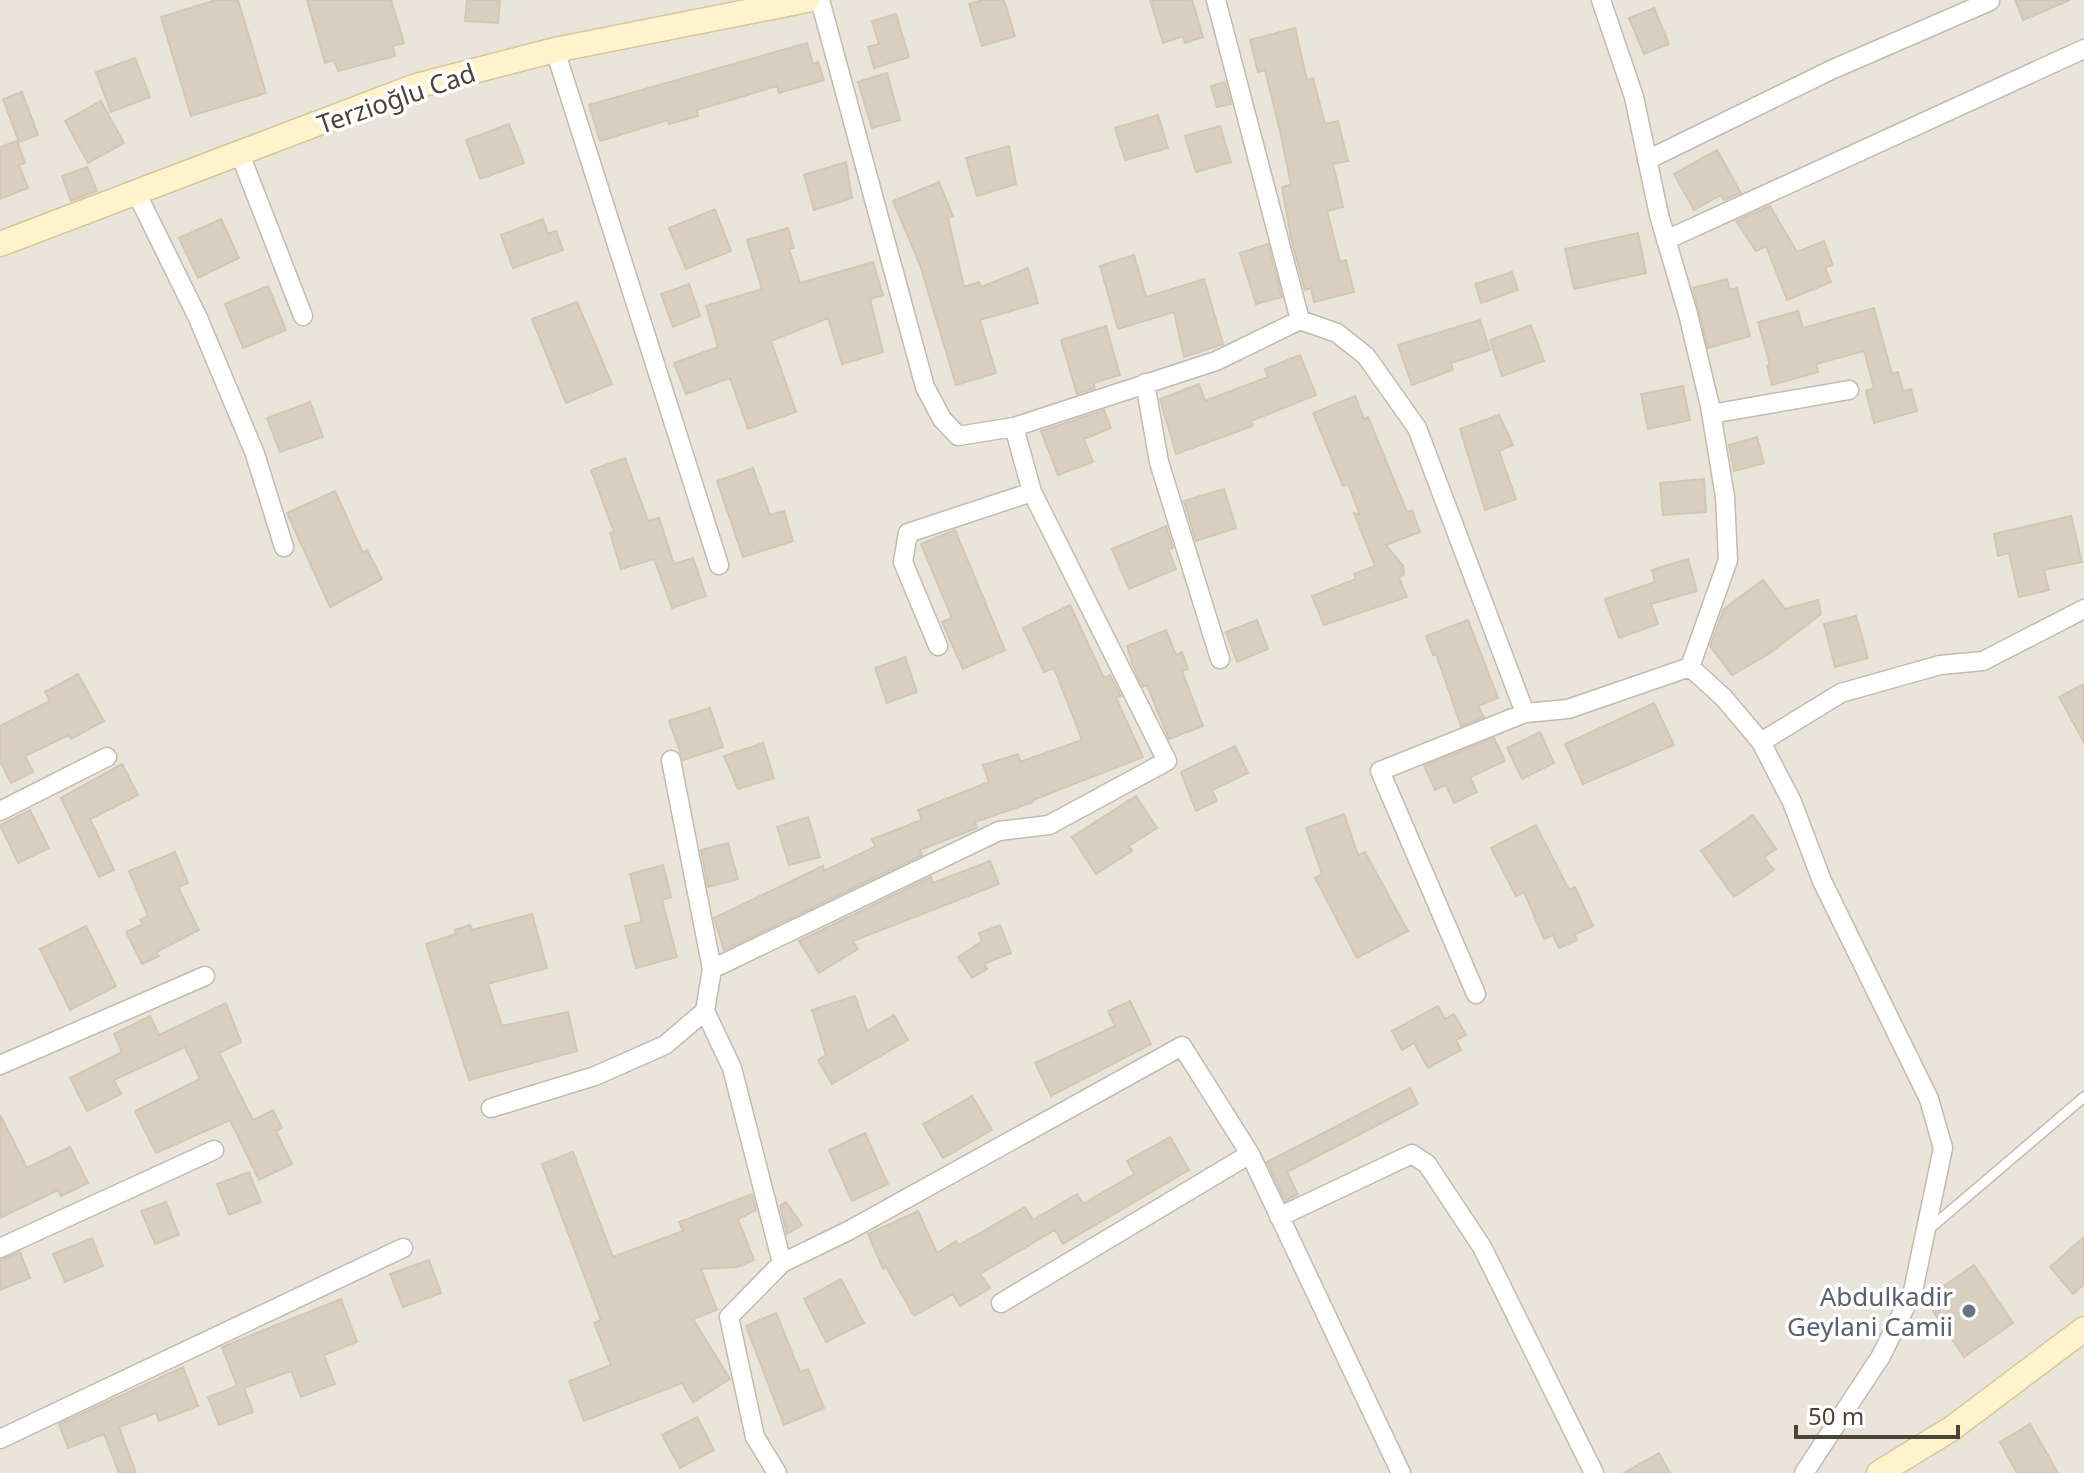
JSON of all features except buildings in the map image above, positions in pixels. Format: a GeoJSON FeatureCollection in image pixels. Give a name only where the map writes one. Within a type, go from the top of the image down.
{"type":"FeatureCollection","features":[{"type":"Feature","properties":{"kind":"street","name":"Terzioğlu Cad"},"geometry":{"type":"LineString","coordinates":[[0,244],[416,86],[555,50],[807,0]]}},
{"type":"Feature","properties":{"kind":"street"},"geometry":{"type":"LineString","coordinates":[[820,0],[925,387],[942,419],[958,436],[1014,427],[1216,361],[1300,320],[1337,333],[1366,356],[1417,428],[1525,713]]}},
{"type":"Feature","properties":{"kind":"street"},"geometry":{"type":"LineString","coordinates":[[1216,0],[1300,320]]}},
{"type":"Feature","properties":{"kind":"street"},"geometry":{"type":"LineString","coordinates":[[1601,0],[1634,97],[1666,240],[1711,414],[1725,497],[1728,560],[1690,667]]}},
{"type":"Feature","properties":{"kind":"street"},"geometry":{"type":"LineString","coordinates":[[1647,160],[1831,70],[1990,1]]}},
{"type":"Feature","properties":{"kind":"street"},"geometry":{"type":"LineString","coordinates":[[1666,240],[2084,49]]}},
{"type":"Feature","properties":{"kind":"street"},"geometry":{"type":"LineString","coordinates":[[555,50],[719,565]]}},
{"type":"Feature","properties":{"kind":"street"},"geometry":{"type":"LineString","coordinates":[[240,154],[303,316]]}},
{"type":"Feature","properties":{"kind":"street"},"geometry":{"type":"LineString","coordinates":[[137,194],[198,318],[255,454],[284,547]]}},
{"type":"Feature","properties":{"kind":"street"},"geometry":{"type":"LineString","coordinates":[[1145,383],[1159,462],[1220,659]]}},
{"type":"Feature","properties":{"kind":"street"},"geometry":{"type":"LineString","coordinates":[[1711,414],[1849,390]]}},
{"type":"Feature","properties":{"kind":"street"},"geometry":{"type":"LineString","coordinates":[[712,969],[999,831],[1049,825],[1167,761],[1032,492],[1014,427]]}},
{"type":"Feature","properties":{"kind":"street"},"geometry":{"type":"LineString","coordinates":[[938,646],[903,562],[908,533],[1032,492]]}},
{"type":"Feature","properties":{"kind":"street"},"geometry":{"type":"LineString","coordinates":[[1761,742],[1841,693],[1940,665],[1983,661],[2084,609]]}},
{"type":"Feature","properties":{"kind":"street"},"geometry":{"type":"LineString","coordinates":[[1476,994],[1380,771],[1525,713],[1568,709],[1690,667]]}},
{"type":"Feature","properties":{"kind":"street"},"geometry":{"type":"LineString","coordinates":[[1690,667],[1724,698],[1761,742],[1792,802],[1822,881],[1929,1099],[1943,1148],[1913,1291],[1881,1356],[1804,1473]]}},
{"type":"Feature","properties":{"kind":"street"},"geometry":{"type":"LineString","coordinates":[[0,811],[107,757]]}},
{"type":"Feature","properties":{"kind":"street"},"geometry":{"type":"LineString","coordinates":[[671,760],[712,969],[705,1011],[732,1068],[782,1263]]}},
{"type":"Feature","properties":{"kind":"street"},"geometry":{"type":"LineString","coordinates":[[0,1065],[205,976]]}},
{"type":"Feature","properties":{"kind":"street"},"geometry":{"type":"LineString","coordinates":[[491,1108],[595,1076],[665,1045],[705,1011]]}},
{"type":"Feature","properties":{"kind":"street"},"geometry":{"type":"LineString","coordinates":[[777,1473],[755,1437],[729,1317],[782,1263],[848,1231],[1182,1046],[1250,1154],[1401,1473]]}},
{"type":"Feature","properties":{"kind":"street"},"geometry":{"type":"LineString","coordinates":[[0,1248],[214,1150]]}},
{"type":"Feature","properties":{"kind":"street"},"geometry":{"type":"LineString","coordinates":[[1001,1303],[1250,1154]]}},
{"type":"Feature","properties":{"kind":"street"},"geometry":{"type":"LineString","coordinates":[[1279,1217],[1412,1154],[1427,1164],[1482,1247],[1594,1473]]}},
{"type":"Feature","properties":{"kind":"street"},"geometry":{"type":"LineString","coordinates":[[0,1439],[403,1248]]}},
{"type":"Feature","properties":{"kind":"street"},"geometry":{"type":"LineString","coordinates":[[1879,1473],[1951,1429],[2084,1329]]}},
{"type":"Feature","properties":{"kind":"lane"},"geometry":{"type":"LineString","coordinates":[[1928,1230],[2084,1097]]}},
{"type":"Feature","properties":{"kind":"shaded area"},"geometry":{"type":"Polygon","coordinates":[[[0,0],[2084,0],[2084,1473],[0,1473],[0,0]]]}},
{"type":"Feature","properties":{"kind":"place","name":"Abdulkadir Geylani Camii"},"geometry":{"type":"Point","coordinates":[1969,1311]}}]}
